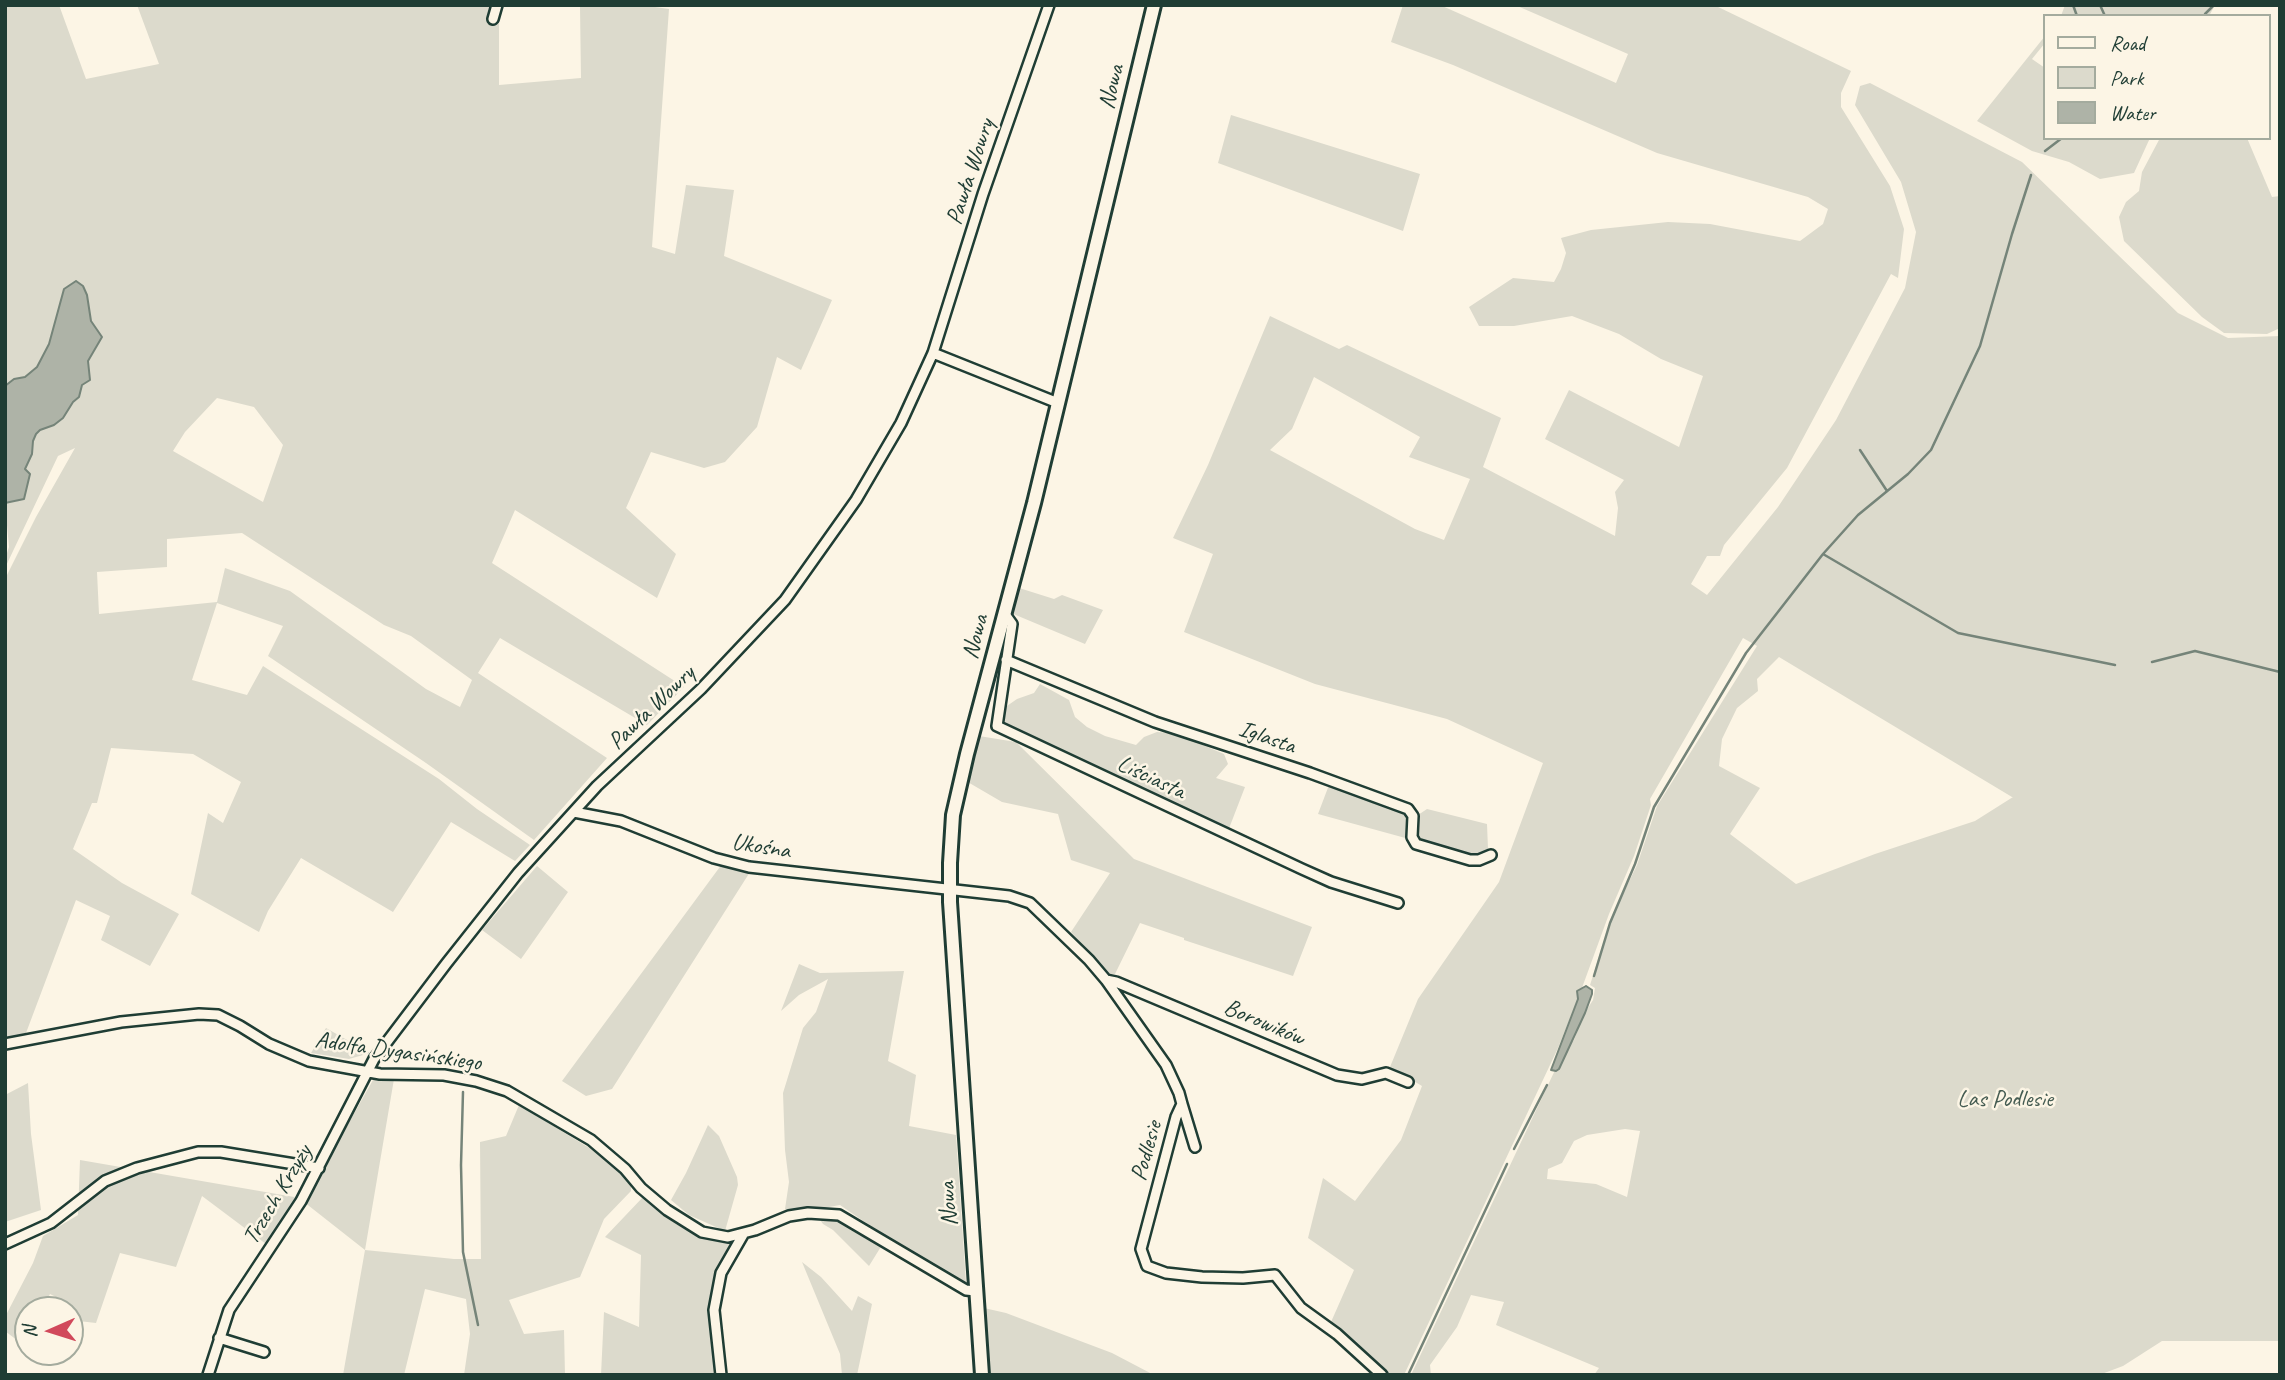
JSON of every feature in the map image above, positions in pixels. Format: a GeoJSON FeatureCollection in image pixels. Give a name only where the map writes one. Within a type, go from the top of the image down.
{"type":"FeatureCollection","features":[{"type":"Feature","properties":{"kind":"street"},"geometry":{"type":"LineString","coordinates":[[494,19],[497,5]]}},
{"type":"Feature","properties":{"kind":"street","name":"Pawła Wowry"},"geometry":{"type":"LineString","coordinates":[[369,1071],[374,1059],[453,954],[518,873],[597,786],[701,689],[785,600],[856,500],[901,423],[933,353],[983,194],[1049,5]]}},
{"type":"Feature","properties":{"kind":"street","name":"Nowa"},"geometry":{"type":"LineString","coordinates":[[982,1375],[950,889],[952,828],[956,801],[1058,403],[1154,5]]}},
{"type":"Feature","properties":{"kind":"street"},"geometry":{"type":"LineString","coordinates":[[933,353],[1058,403]]}},
{"type":"Feature","properties":{"kind":"street","name":"Liściasta"},"geometry":{"type":"LineString","coordinates":[[1004,613],[1012,624],[997,726],[1331,882],[1398,903]]}},
{"type":"Feature","properties":{"kind":"street","name":"Iglasta"},"geometry":{"type":"LineString","coordinates":[[1006,660],[1155,722],[1284,764],[1408,809],[1413,816],[1412,837],[1416,844],[1470,860],[1491,855]]}},
{"type":"Feature","properties":{"kind":"street","name":"Ukośna"},"geometry":{"type":"LineString","coordinates":[[574,811],[621,821],[714,858],[749,867],[950,889]]}},
{"type":"Feature","properties":{"kind":"street","name":"Podlesie"},"geometry":{"type":"LineString","coordinates":[[950,889],[1020,898],[1030,903],[1106,980],[1166,1065],[1182,1104],[1176,1117],[1141,1249],[1147,1266],[1166,1273],[1202,1278],[1275,1275],[1301,1308],[1337,1334],[1382,1375]]}},
{"type":"Feature","properties":{"kind":"street","name":"Borowików"},"geometry":{"type":"LineString","coordinates":[[1106,980],[1337,1075],[1362,1079],[1386,1073],[1408,1082]]}},
{"type":"Feature","properties":{"kind":"street","name":"Adolfa Dygasińskiego"},"geometry":{"type":"LineString","coordinates":[[5,1044],[121,1022],[199,1014],[218,1015],[269,1044],[309,1061],[380,1074],[444,1075],[507,1091],[591,1140],[667,1210],[702,1231],[729,1237],[789,1216],[808,1213],[839,1215],[966,1290],[976,1291]]}},
{"type":"Feature","properties":{"kind":"street","name":"Trzech Krzyży"},"geometry":{"type":"LineString","coordinates":[[208,1375],[225,1318],[234,1301],[290,1219],[369,1071]]}},
{"type":"Feature","properties":{"kind":"street"},"geometry":{"type":"LineString","coordinates":[[1182,1104],[1195,1147]]}},
{"type":"Feature","properties":{"kind":"street"},"geometry":{"type":"LineString","coordinates":[[5,1244],[51,1223],[105,1181],[137,1168],[198,1152],[220,1152],[319,1168]]}},
{"type":"Feature","properties":{"kind":"street"},"geometry":{"type":"LineString","coordinates":[[721,1375],[714,1310],[721,1273],[744,1233]]}},
{"type":"Feature","properties":{"kind":"street"},"geometry":{"type":"LineString","coordinates":[[219,1338],[264,1352]]}},
{"type":"Feature","properties":{"kind":"green space"},"geometry":{"type":"Polygon","coordinates":[[[5,5],[59,5],[86,79],[159,64],[137,5],[492,5],[489,15],[494,23],[499,24],[499,85],[581,78],[580,7],[504,6],[501,15],[499,5],[641,5],[669,9],[652,247],[675,254],[686,185],[734,190],[724,256],[832,300],[801,370],[777,357],[757,427],[725,462],[704,468],[651,452],[626,508],[676,554],[657,598],[515,510],[492,563],[684,687],[647,725],[500,638],[478,673],[607,758],[534,840],[268,656],[283,626],[217,603],[192,680],[247,695],[263,666],[439,779],[530,845],[515,861],[451,822],[393,912],[301,858],[268,911],[259,932],[191,894],[208,813],[223,823],[241,782],[193,754],[111,748],[97,803],[92,803],[73,849],[122,883],[179,914],[150,966],[101,940],[110,916],[76,900],[26,1033],[5,1038],[5,579],[75,448],[58,456],[5,568],[9,547],[5,503],[24,499],[30,474],[25,469],[32,454],[36,434],[54,425],[79,396],[88,361],[97,347],[64,289],[49,344],[37,367],[25,377],[14,379],[5,386],[5,5]],[[217,398],[185,432],[173,451],[263,502],[283,445],[254,407],[217,398]],[[242,533],[167,539],[167,567],[97,572],[99,614],[217,602],[225,568],[290,591],[426,689],[460,707],[472,680],[411,636],[384,625],[242,533]]]}},
{"type":"Feature","properties":{"kind":"green space","name":"Las Podlesie"},"geometry":{"type":"Polygon","coordinates":[[[1403,5],[1440,5],[1616,83],[1628,54],[1515,5],[1714,5],[1851,71],[1841,93],[1841,107],[1890,186],[1904,229],[1898,278],[1891,274],[1787,468],[1724,545],[1720,556],[1707,556],[1691,584],[1707,595],[1778,507],[1836,420],[1905,288],[1916,232],[1901,182],[1855,105],[1860,86],[1870,83],[2022,162],[2178,313],[2228,338],[2280,336],[2280,1341],[2162,1341],[2123,1366],[2099,1375],[1594,1375],[1599,1368],[1496,1325],[1504,1302],[1471,1295],[1457,1327],[1430,1365],[1431,1375],[1411,1375],[1565,1049],[1574,1040],[1584,1014],[1593,1000],[1595,988],[1590,985],[1611,919],[1637,865],[1657,806],[1757,646],[1743,638],[1650,799],[1651,805],[1634,856],[1558,1048],[1404,1375],[1389,1375],[1307,1307],[1331,1322],[1354,1270],[1308,1238],[1323,1178],[1355,1201],[1401,1140],[1422,1086],[1390,1067],[1418,999],[1499,882],[1543,763],[1447,719],[1315,684],[1184,632],[1213,554],[1173,538],[1208,465],[1270,316],[1339,349],[1347,345],[1501,418],[1483,467],[1615,536],[1618,508],[1615,492],[1624,480],[1545,439],[1569,390],[1679,447],[1703,376],[1661,359],[1619,334],[1572,316],[1514,326],[1479,326],[1469,307],[1513,278],[1554,282],[1566,253],[1561,238],[1591,230],[1668,222],[1710,224],[1800,241],[1823,224],[1828,209],[1808,197],[1657,153],[1453,65],[1391,42],[1403,5]],[[1314,377],[1292,429],[1270,450],[1415,529],[1444,540],[1470,479],[1409,457],[1420,437],[1314,377]],[[1779,657],[1757,679],[1758,691],[1737,708],[1722,739],[1719,766],[1760,788],[1730,834],[1796,884],[1975,821],[2013,797],[1779,657]],[[1625,1129],[1587,1135],[1574,1141],[1562,1163],[1548,1169],[1547,1179],[1596,1184],[1627,1197],[1640,1131],[1625,1129]]]}},
{"type":"Feature","properties":{"kind":"green space"},"geometry":{"type":"Polygon","coordinates":[[[2065,5],[2215,5],[2210,14],[2062,14],[2065,5]]]}},
{"type":"Feature","properties":{"kind":"green space"},"geometry":{"type":"Polygon","coordinates":[[[2044,37],[2044,44],[2032,59],[2044,67],[2044,140],[2149,140],[2134,173],[2100,179],[2069,162],[2032,151],[1977,121],[2044,37]]]}},
{"type":"Feature","properties":{"kind":"green space"},"geometry":{"type":"Polygon","coordinates":[[[1231,115],[1420,174],[1403,231],[1218,163],[1231,115]]]}},
{"type":"Feature","properties":{"kind":"green space"},"geometry":{"type":"Polygon","coordinates":[[[2159,140],[2248,140],[2272,197],[2280,196],[2280,328],[2267,334],[2224,333],[2202,317],[2124,241],[2119,217],[2126,202],[2139,191],[2142,172],[2159,140]]]}},
{"type":"Feature","properties":{"kind":"green space"},"geometry":{"type":"Polygon","coordinates":[[[1016,587],[1054,599],[1062,595],[1103,610],[1085,644],[1011,613],[1016,587]]]}},
{"type":"Feature","properties":{"kind":"green space"},"geometry":{"type":"Polygon","coordinates":[[[1040,684],[1069,700],[1075,717],[1105,736],[1136,745],[1144,737],[1157,732],[1174,733],[1224,754],[1228,764],[1216,778],[1245,787],[1228,831],[1002,724],[1004,708],[1017,699],[1034,693],[1040,684]]]}},
{"type":"Feature","properties":{"kind":"green space"},"geometry":{"type":"Polygon","coordinates":[[[979,736],[1016,742],[1134,859],[1312,927],[1293,976],[1140,923],[1115,974],[1108,975],[1071,932],[1110,873],[1071,860],[1058,814],[1002,802],[966,781],[979,736]]]}},
{"type":"Feature","properties":{"kind":"green space"},"geometry":{"type":"Polygon","coordinates":[[[1329,785],[1405,810],[1410,819],[1409,839],[1318,814],[1329,785]]]}},
{"type":"Feature","properties":{"kind":"green space"},"geometry":{"type":"Polygon","coordinates":[[[1427,809],[1487,824],[1488,849],[1482,856],[1473,856],[1420,840],[1415,830],[1418,815],[1427,809]]]}},
{"type":"Feature","properties":{"kind":"green space"},"geometry":{"type":"Polygon","coordinates":[[[722,864],[750,872],[612,1089],[586,1096],[562,1081],[722,864]]]}},
{"type":"Feature","properties":{"kind":"green space"},"geometry":{"type":"Polygon","coordinates":[[[537,866],[568,892],[521,959],[482,930],[537,866]]]}},
{"type":"Feature","properties":{"kind":"green space"},"geometry":{"type":"Polygon","coordinates":[[[799,964],[820,973],[904,971],[888,1061],[916,1075],[909,1126],[956,1135],[966,1283],[894,1242],[840,1205],[802,1212],[785,1209],[789,1182],[783,1093],[803,1028],[816,1012],[828,979],[799,995],[781,1011],[799,964]]]}},
{"type":"Feature","properties":{"kind":"green space"},"geometry":{"type":"Polygon","coordinates":[[[326,1028],[370,1053],[349,1059],[311,1053],[326,1028]]]}},
{"type":"Feature","properties":{"kind":"green space"},"geometry":{"type":"Polygon","coordinates":[[[394,1079],[365,1250],[304,1202],[373,1080],[394,1079]]]}},
{"type":"Feature","properties":{"kind":"green space"},"geometry":{"type":"Polygon","coordinates":[[[28,1083],[31,1134],[41,1210],[5,1222],[5,1095],[28,1083]]]}},
{"type":"Feature","properties":{"kind":"green space"},"geometry":{"type":"Polygon","coordinates":[[[519,1105],[604,1157],[631,1183],[631,1191],[604,1219],[580,1277],[509,1300],[524,1334],[564,1330],[565,1375],[464,1375],[470,1334],[466,1299],[425,1289],[404,1375],[343,1375],[365,1250],[481,1259],[480,1142],[506,1136],[519,1105]]]}},
{"type":"Feature","properties":{"kind":"green space"},"geometry":{"type":"Polygon","coordinates":[[[708,1125],[719,1136],[737,1177],[738,1185],[725,1231],[689,1215],[671,1200],[708,1125]]]}},
{"type":"Feature","properties":{"kind":"green space"},"geometry":{"type":"Polygon","coordinates":[[[80,1160],[300,1198],[266,1244],[202,1196],[176,1267],[120,1253],[96,1323],[84,1322],[84,1296],[16,1296],[43,1236],[78,1215],[80,1160]]]}},
{"type":"Feature","properties":{"kind":"green space"},"geometry":{"type":"Polygon","coordinates":[[[644,1196],[699,1235],[725,1239],[731,1244],[718,1272],[717,1375],[601,1375],[604,1312],[639,1327],[641,1255],[605,1237],[644,1196]]]}},
{"type":"Feature","properties":{"kind":"green space"},"geometry":{"type":"Polygon","coordinates":[[[818,1217],[844,1223],[882,1245],[869,1266],[833,1230],[823,1224],[818,1217]]]}},
{"type":"Feature","properties":{"kind":"green space"},"geometry":{"type":"Polygon","coordinates":[[[802,1262],[821,1277],[852,1311],[858,1296],[872,1304],[857,1375],[842,1375],[840,1354],[802,1262]]]}},
{"type":"Feature","properties":{"kind":"green space"},"geometry":{"type":"Polygon","coordinates":[[[14,1300],[14,1338],[5,1331],[5,1317],[14,1300]]]}},
{"type":"Feature","properties":{"kind":"green space"},"geometry":{"type":"Polygon","coordinates":[[[984,1308],[1006,1313],[1112,1353],[1154,1375],[989,1375],[984,1308]]]}},
{"type":"Feature","properties":{"kind":"water"},"geometry":{"type":"Polygon","coordinates":[[[76,281],[83,286],[91,321],[102,337],[88,361],[90,380],[82,385],[79,397],[63,418],[36,434],[32,454],[25,469],[30,474],[24,499],[5,503],[5,386],[14,379],[25,377],[37,367],[49,344],[64,289],[76,281]]]}},
{"type":"Feature","properties":{"kind":"water"},"geometry":{"type":"Polygon","coordinates":[[[1586,986],[1592,990],[1592,994],[1585,1013],[1559,1069],[1551,1070],[1578,999],[1577,991],[1586,986]]]}},
{"type":"Feature","properties":{"kind":"waterway"},"geometry":{"type":"LineString","coordinates":[[2073,5],[2076,14]]}},
{"type":"Feature","properties":{"kind":"waterway"},"geometry":{"type":"LineString","coordinates":[[2100,5],[2104,14]]}},
{"type":"Feature","properties":{"kind":"waterway"},"geometry":{"type":"LineString","coordinates":[[2205,14],[2214,5]]}},
{"type":"Feature","properties":{"kind":"waterway"},"geometry":{"type":"LineString","coordinates":[[2045,151],[2059,140]]}},
{"type":"Feature","properties":{"kind":"waterway"},"geometry":{"type":"LineString","coordinates":[[1823,554],[1858,515],[1908,474],[1931,450],[1980,346],[2031,175]]}},
{"type":"Feature","properties":{"kind":"waterway"},"geometry":{"type":"LineString","coordinates":[[1860,450],[1887,491]]}},
{"type":"Feature","properties":{"kind":"waterway"},"geometry":{"type":"LineString","coordinates":[[1594,976],[1610,923],[1635,864],[1654,807],[1746,653],[1823,554],[1958,633],[2115,665]]}},
{"type":"Feature","properties":{"kind":"waterway"},"geometry":{"type":"LineString","coordinates":[[2152,662],[2195,651],[2280,672]]}},
{"type":"Feature","properties":{"kind":"waterway"},"geometry":{"type":"LineString","coordinates":[[1514,1149],[1547,1085]]}},
{"type":"Feature","properties":{"kind":"waterway"},"geometry":{"type":"LineString","coordinates":[[463,1092],[463,1252],[478,1325]]}},
{"type":"Feature","properties":{"kind":"waterway"},"geometry":{"type":"LineString","coordinates":[[1408,1375],[1507,1164]]}}]}
